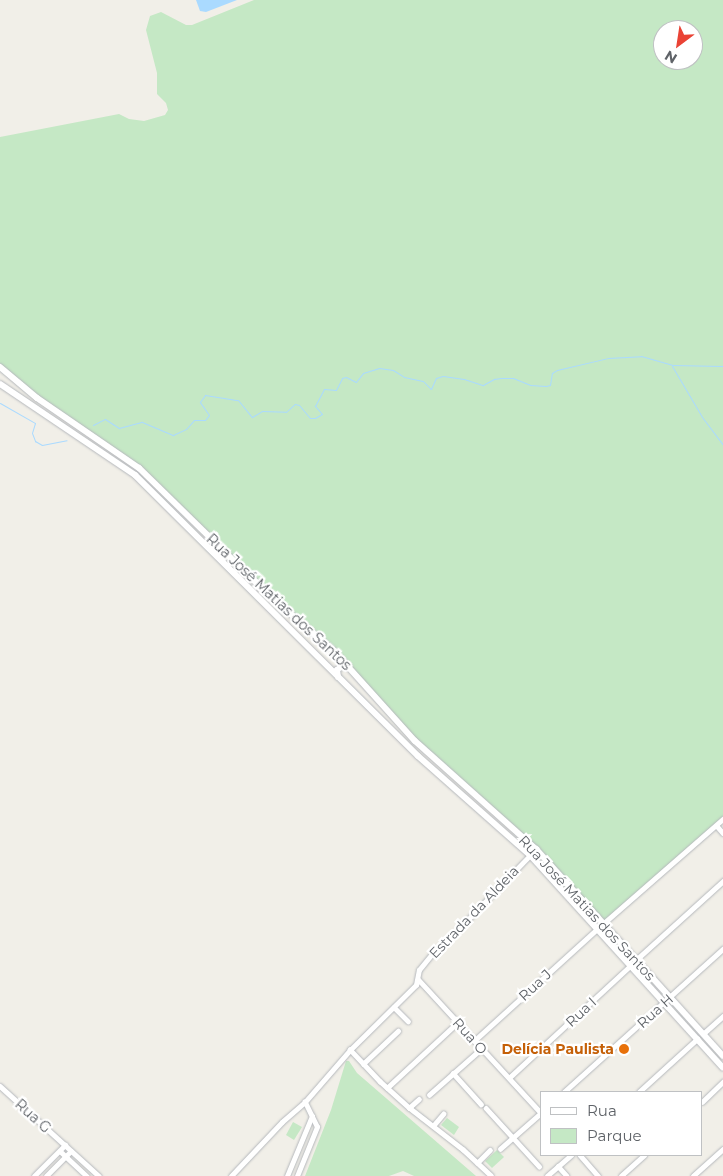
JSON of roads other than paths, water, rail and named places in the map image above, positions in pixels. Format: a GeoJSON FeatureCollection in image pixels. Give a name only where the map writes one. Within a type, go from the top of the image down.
{"type":"FeatureCollection","features":[{"type":"Feature","properties":{"kind":"main road","name":"Rua José Matias dos Santos"},"geometry":{"type":"LineString","coordinates":[[0,367],[38,398],[140,468],[272,599],[333,650],[415,741],[536,849],[723,1056]]}},
{"type":"Feature","properties":{"kind":"main road","name":"Rua José Matias dos Santos"},"geometry":{"type":"LineString","coordinates":[[0,384],[135,475],[418,756],[530,855],[723,1068]]}},
{"type":"Feature","properties":{"kind":"main road"},"geometry":{"type":"LineString","coordinates":[[321,661],[330,658],[333,650]]}},
{"type":"Feature","properties":{"kind":"main road"},"geometry":{"type":"LineString","coordinates":[[338,677],[339,668],[342,666],[350,667]]}},
{"type":"Feature","properties":{"kind":"street"},"geometry":{"type":"LineString","coordinates":[[604,923],[723,819]]}},
{"type":"Feature","properties":{"kind":"street"},"geometry":{"type":"LineString","coordinates":[[717,826],[723,832]]}},
{"type":"Feature","properties":{"kind":"street","name":"Estrada da Aldeia"},"geometry":{"type":"LineString","coordinates":[[230,1176],[282,1122],[305,1102],[350,1050],[416,985],[419,970],[432,954],[453,935],[536,849]]}},
{"type":"Feature","properties":{"kind":"street"},"geometry":{"type":"LineString","coordinates":[[636,960],[723,881]]}},
{"type":"Feature","properties":{"kind":"street","name":"Rua J"},"geometry":{"type":"LineString","coordinates":[[474,1041],[597,929]]}},
{"type":"Feature","properties":{"kind":"street","name":"Rua H"},"geometry":{"type":"LineString","coordinates":[[565,1091],[723,949]]}},
{"type":"Feature","properties":{"kind":"street","name":"Rua I"},"geometry":{"type":"LineString","coordinates":[[509,1078],[630,966]]}},
{"type":"Feature","properties":{"kind":"street","name":"Rua O"},"geometry":{"type":"LineString","coordinates":[[418,979],[540,1112]]}},
{"type":"Feature","properties":{"kind":"street"},"geometry":{"type":"LineString","coordinates":[[394,1007],[408,1022]]}},
{"type":"Feature","properties":{"kind":"street"},"geometry":{"type":"LineString","coordinates":[[703,1034],[723,1016]]}},
{"type":"Feature","properties":{"kind":"street"},"geometry":{"type":"LineString","coordinates":[[388,1088],[458,1022]]}},
{"type":"Feature","properties":{"kind":"street"},"geometry":{"type":"LineString","coordinates":[[363,1064],[398,1031]]}},
{"type":"Feature","properties":{"kind":"street"},"geometry":{"type":"LineString","coordinates":[[640,1091],[697,1039]]}},
{"type":"Feature","properties":{"kind":"street"},"geometry":{"type":"LineString","coordinates":[[429,1095],[481,1049]]}},
{"type":"Feature","properties":{"kind":"street"},"geometry":{"type":"LineString","coordinates":[[350,1050],[409,1108],[491,1176]]}},
{"type":"Feature","properties":{"kind":"street"},"geometry":{"type":"LineString","coordinates":[[454,1073],[481,1104]]}},
{"type":"Feature","properties":{"kind":"street"},"geometry":{"type":"LineString","coordinates":[[703,1101],[723,1082]]}},
{"type":"Feature","properties":{"kind":"street","name":"Rua G"},"geometry":{"type":"LineString","coordinates":[[0,1086],[99,1176]]}},
{"type":"Feature","properties":{"kind":"street"},"geometry":{"type":"LineString","coordinates":[[409,1108],[419,1099]]}},
{"type":"Feature","properties":{"kind":"street"},"geometry":{"type":"LineString","coordinates":[[297,1176],[317,1127],[305,1102]]}},
{"type":"Feature","properties":{"kind":"street"},"geometry":{"type":"LineString","coordinates":[[486,1108],[539,1166]]}},
{"type":"Feature","properties":{"kind":"street"},"geometry":{"type":"LineString","coordinates":[[432,1126],[443,1114]]}},
{"type":"Feature","properties":{"kind":"street"},"geometry":{"type":"LineString","coordinates":[[500,1149],[540,1114]]}},
{"type":"Feature","properties":{"kind":"street"},"geometry":{"type":"LineString","coordinates":[[287,1176],[312,1116]]}},
{"type":"Feature","properties":{"kind":"street"},"geometry":{"type":"LineString","coordinates":[[34,1176],[65,1145]]}},
{"type":"Feature","properties":{"kind":"street"},"geometry":{"type":"LineString","coordinates":[[693,1176],[723,1149]]}},
{"type":"Feature","properties":{"kind":"street"},"geometry":{"type":"LineString","coordinates":[[60,1150],[87,1176]]}},
{"type":"Feature","properties":{"kind":"street"},"geometry":{"type":"LineString","coordinates":[[477,1163],[490,1150]]}},
{"type":"Feature","properties":{"kind":"street"},"geometry":{"type":"LineString","coordinates":[[46,1176],[71,1151]]}},
{"type":"Feature","properties":{"kind":"street"},"geometry":{"type":"LineString","coordinates":[[547,1176],[570,1156]]}},
{"type":"Feature","properties":{"kind":"street"},"geometry":{"type":"LineString","coordinates":[[581,1156],[598,1176]]}},
{"type":"Feature","properties":{"kind":"street"},"geometry":{"type":"LineString","coordinates":[[621,1176],[643,1156]]}},
{"type":"Feature","properties":{"kind":"street"},"geometry":{"type":"LineString","coordinates":[[558,1166],[567,1176]]}},
{"type":"Feature","properties":{"kind":"water"},"geometry":{"type":"Polygon","coordinates":[[[196,0],[237,0],[206,12],[200,11],[196,0]]]}},
{"type":"Feature","properties":{"kind":"waterway"},"geometry":{"type":"LineString","coordinates":[[93,425],[105,419],[119,428],[142,422],[173,435],[186,429],[194,420],[205,420],[209,415],[200,402],[205,395],[238,400],[252,417],[262,411],[286,412],[295,404],[299,405],[310,418],[315,418],[322,414],[315,406],[324,389],[336,390],[342,378],[346,377],[356,382],[363,373],[379,368],[393,370],[404,377],[423,381],[431,389],[436,378],[443,376],[464,379],[483,385],[494,379],[513,378],[530,385],[546,386],[550,385],[552,373],[557,370],[608,358],[641,356],[672,365],[723,366]]}},
{"type":"Feature","properties":{"kind":"waterway"},"geometry":{"type":"LineString","coordinates":[[672,366],[702,417],[723,445]]}},
{"type":"Feature","properties":{"kind":"waterway"},"geometry":{"type":"LineString","coordinates":[[0,403],[35,423],[32,433],[35,441],[42,445],[67,440]]}},
{"type":"Feature","properties":{"kind":"place","name":"Delícia Paulista"},"geometry":{"type":"Point","coordinates":[624,1049]}}]}
